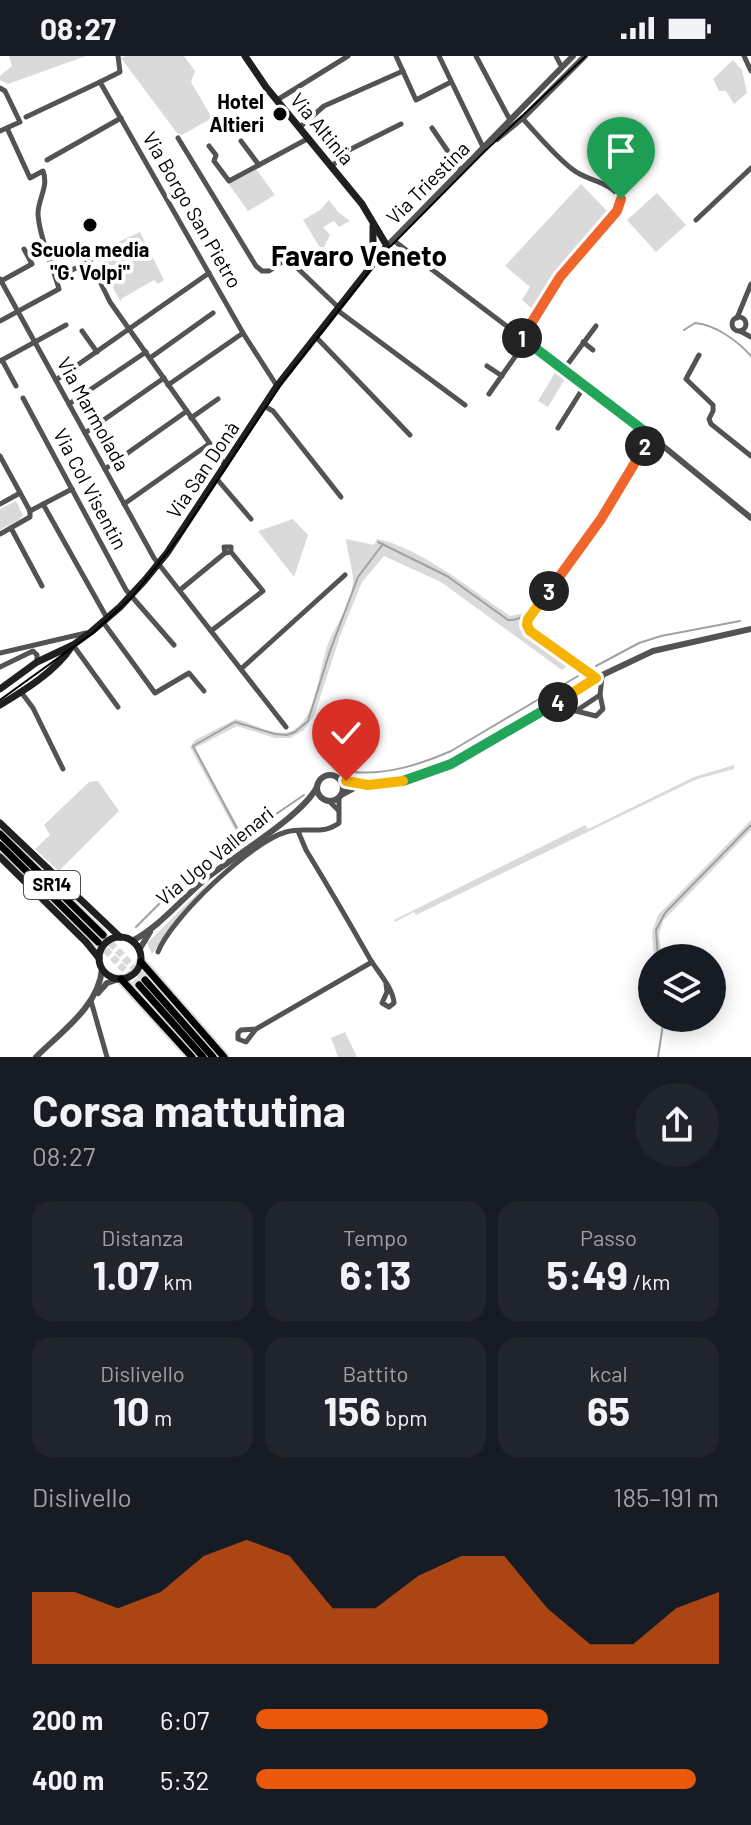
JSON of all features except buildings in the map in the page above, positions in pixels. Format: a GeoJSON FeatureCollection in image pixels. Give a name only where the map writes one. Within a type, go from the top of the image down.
{"type":"FeatureCollection","features":[{"type":"Feature","properties":{"kind":"main road","name":"Via Altinia"},"geometry":{"type":"LineString","coordinates":[[245,56],[362,204],[388,245]]}},
{"type":"Feature","properties":{"kind":"main road"},"geometry":{"type":"LineString","coordinates":[[372,224],[373,263]]}},
{"type":"Feature","properties":{"kind":"main road"},"geometry":{"type":"LineString","coordinates":[[373,235],[377,244],[388,245]]}},
{"type":"Feature","properties":{"kind":"main road","name":"Via San Donà"},"geometry":{"type":"LineString","coordinates":[[0,689],[37,662],[73,645],[91,632],[131,595],[159,563],[277,386],[388,245]]}},
{"type":"Feature","properties":{"kind":"main road","name":"Via San Donà"},"geometry":{"type":"LineString","coordinates":[[0,705],[65,657],[73,645]]}},
{"type":"Feature","properties":{"kind":"main road"},"geometry":{"type":"LineString","coordinates":[[0,823],[120,937],[132,941],[139,950],[141,962],[224,1057]]}},
{"type":"Feature","properties":{"kind":"main road","name":"SR14"},"geometry":{"type":"LineString","coordinates":[[0,834],[100,939],[0,845]]}},
{"type":"Feature","properties":{"kind":"main road"},"geometry":{"type":"LineString","coordinates":[[0,857],[86,942],[99,958],[102,969],[113,978],[134,974],[141,962]]}},
{"type":"Feature","properties":{"kind":"main road"},"geometry":{"type":"LineString","coordinates":[[99,958],[108,942],[120,937]]}},
{"type":"Feature","properties":{"kind":"main road"},"geometry":{"type":"LineString","coordinates":[[120,979],[192,1057]]}},
{"type":"Feature","properties":{"kind":"main road"},"geometry":{"type":"LineString","coordinates":[[203,1057],[142,983],[213,1057]]}},
{"type":"Feature","properties":{"kind":"street"},"geometry":{"type":"LineString","coordinates":[[26,117],[120,72],[118,56]]}},
{"type":"Feature","properties":{"kind":"street"},"geometry":{"type":"LineString","coordinates":[[277,100],[348,56]]}},
{"type":"Feature","properties":{"kind":"street"},"geometry":{"type":"LineString","coordinates":[[396,56],[416,100],[451,82]]}},
{"type":"Feature","properties":{"kind":"street"},"geometry":{"type":"LineString","coordinates":[[439,56],[484,149]]}},
{"type":"Feature","properties":{"kind":"street"},"geometry":{"type":"LineString","coordinates":[[476,56],[510,120]]}},
{"type":"Feature","properties":{"kind":"street"},"geometry":{"type":"LineString","coordinates":[[556,56],[560,64]]}},
{"type":"Feature","properties":{"kind":"street","name":"Via Triestina"},"geometry":{"type":"LineString","coordinates":[[388,245],[573,56]]}},
{"type":"Feature","properties":{"kind":"street","name":"Via Triestina"},"geometry":{"type":"LineString","coordinates":[[484,149],[522,118],[585,56]]}},
{"type":"Feature","properties":{"kind":"street"},"geometry":{"type":"LineString","coordinates":[[744,56],[751,71]]}},
{"type":"Feature","properties":{"kind":"street"},"geometry":{"type":"LineString","coordinates":[[300,127],[324,106],[403,71]]}},
{"type":"Feature","properties":{"kind":"street","name":"Via Borgo San Pietro"},"geometry":{"type":"LineString","coordinates":[[100,82],[243,333],[277,386]]}},
{"type":"Feature","properties":{"kind":"street"},"geometry":{"type":"LineString","coordinates":[[0,88],[5,91],[20,122],[0,131]]}},
{"type":"Feature","properties":{"kind":"street","name":"Via Triestina"},"geometry":{"type":"LineString","coordinates":[[522,118],[523,111],[536,93]]}},
{"type":"Feature","properties":{"kind":"street"},"geometry":{"type":"LineString","coordinates":[[47,160],[121,118]]}},
{"type":"Feature","properties":{"kind":"street"},"geometry":{"type":"LineString","coordinates":[[489,394],[524,339],[544,300],[617,211],[621,199],[615,190],[570,168],[522,118]]}},
{"type":"Feature","properties":{"kind":"street","name":"Via Triestina"},"geometry":{"type":"LineString","coordinates":[[500,130],[515,119],[522,118]]}},
{"type":"Feature","properties":{"kind":"street"},"geometry":{"type":"LineString","coordinates":[[332,166],[351,149],[401,124]]}},
{"type":"Feature","properties":{"kind":"street"},"geometry":{"type":"LineString","coordinates":[[0,321],[59,289],[38,218],[46,184],[45,174],[43,171],[30,178],[7,128]]}},
{"type":"Feature","properties":{"kind":"street"},"geometry":{"type":"LineString","coordinates":[[432,128],[462,172]]}},
{"type":"Feature","properties":{"kind":"street"},"geometry":{"type":"LineString","coordinates":[[178,138],[256,266],[262,271],[269,271],[282,262],[291,262],[337,308],[465,405]]}},
{"type":"Feature","properties":{"kind":"street"},"geometry":{"type":"LineString","coordinates":[[209,146],[216,155],[214,161],[229,181],[309,138]]}},
{"type":"Feature","properties":{"kind":"street"},"geometry":{"type":"LineString","coordinates":[[241,141],[259,165]]}},
{"type":"Feature","properties":{"kind":"street"},"geometry":{"type":"LineString","coordinates":[[696,220],[751,168]]}},
{"type":"Feature","properties":{"kind":"street"},"geometry":{"type":"LineString","coordinates":[[388,245],[564,369],[751,518]]}},
{"type":"Feature","properties":{"kind":"street"},"geometry":{"type":"LineString","coordinates":[[0,280],[32,264],[24,249]]}},
{"type":"Feature","properties":{"kind":"street"},"geometry":{"type":"LineString","coordinates":[[56,278],[90,261],[110,302],[225,465]]}},
{"type":"Feature","properties":{"kind":"street"},"geometry":{"type":"LineString","coordinates":[[56,380],[209,273]]}},
{"type":"Feature","properties":{"kind":"street","name":"Via Marmolada"},"geometry":{"type":"LineString","coordinates":[[0,280],[159,563],[286,727]]}},
{"type":"Feature","properties":{"kind":"street"},"geometry":{"type":"LineString","coordinates":[[751,284],[742,309],[732,324],[751,337]]}},
{"type":"Feature","properties":{"kind":"street"},"geometry":{"type":"LineString","coordinates":[[742,309],[751,337]]}},
{"type":"Feature","properties":{"kind":"street"},"geometry":{"type":"LineString","coordinates":[[69,404],[213,313]]}},
{"type":"Feature","properties":{"kind":"street"},"geometry":{"type":"LineString","coordinates":[[737,318],[745,322]]}},
{"type":"Feature","properties":{"kind":"street"},"geometry":{"type":"LineString","coordinates":[[739,331],[745,322]]}},
{"type":"Feature","properties":{"kind":"street"},"geometry":{"type":"LineString","coordinates":[[16,386],[1,361],[66,325]]}},
{"type":"Feature","properties":{"kind":"street"},"geometry":{"type":"LineString","coordinates":[[564,369],[596,326]]}},
{"type":"Feature","properties":{"kind":"street"},"geometry":{"type":"LineString","coordinates":[[82,331],[97,352]]}},
{"type":"Feature","properties":{"kind":"street"},"geometry":{"type":"LineString","coordinates":[[168,385],[243,333]]}},
{"type":"Feature","properties":{"kind":"street"},"geometry":{"type":"LineString","coordinates":[[315,336],[410,435]]}},
{"type":"Feature","properties":{"kind":"street"},"geometry":{"type":"LineString","coordinates":[[583,342],[593,350]]}},
{"type":"Feature","properties":{"kind":"street"},"geometry":{"type":"LineString","coordinates":[[699,355],[686,379],[713,405],[709,419],[711,424],[751,456]]}},
{"type":"Feature","properties":{"kind":"street"},"geometry":{"type":"LineString","coordinates":[[487,366],[502,376]]}},
{"type":"Feature","properties":{"kind":"street"},"geometry":{"type":"LineString","coordinates":[[85,433],[164,378]]}},
{"type":"Feature","properties":{"kind":"street"},"geometry":{"type":"LineString","coordinates":[[558,428],[585,385]]}},
{"type":"Feature","properties":{"kind":"street","name":"Via Col Visentin"},"geometry":{"type":"LineString","coordinates":[[23,398],[131,595],[174,645]]}},
{"type":"Feature","properties":{"kind":"street"},"geometry":{"type":"LineString","coordinates":[[191,418],[218,399]]}},
{"type":"Feature","properties":{"kind":"street"},"geometry":{"type":"LineString","coordinates":[[264,406],[273,411],[341,497]]}},
{"type":"Feature","properties":{"kind":"street"},"geometry":{"type":"LineString","coordinates":[[105,469],[187,411]]}},
{"type":"Feature","properties":{"kind":"street"},"geometry":{"type":"LineString","coordinates":[[548,708],[596,716],[600,713],[603,705],[599,678],[535,635],[527,625],[601,519],[628,471],[652,437]]}},
{"type":"Feature","properties":{"kind":"street"},"geometry":{"type":"LineString","coordinates":[[124,504],[209,444]]}},
{"type":"Feature","properties":{"kind":"street"},"geometry":{"type":"LineString","coordinates":[[0,456],[30,511],[30,517],[0,534]]}},
{"type":"Feature","properties":{"kind":"street"},"geometry":{"type":"LineString","coordinates":[[216,478],[251,519]]}},
{"type":"Feature","properties":{"kind":"street"},"geometry":{"type":"LineString","coordinates":[[30,511],[72,489]]}},
{"type":"Feature","properties":{"kind":"street"},"geometry":{"type":"LineString","coordinates":[[0,504],[20,493]]}},
{"type":"Feature","properties":{"kind":"street"},"geometry":{"type":"LineString","coordinates":[[43,504],[105,620],[155,693],[189,673],[204,691]]}},
{"type":"Feature","properties":{"kind":"street"},"geometry":{"type":"LineString","coordinates":[[11,528],[42,586]]}},
{"type":"Feature","properties":{"kind":"street"},"geometry":{"type":"LineString","coordinates":[[180,590],[228,552],[263,591],[211,631]]}},
{"type":"Feature","properties":{"kind":"street"},"geometry":{"type":"LineString","coordinates":[[241,669],[345,575]]}},
{"type":"Feature","properties":{"kind":"street","name":"Via Ugo Vallenari"},"geometry":{"type":"LineString","coordinates":[[300,809],[340,797],[352,789],[405,780],[444,767],[599,678],[653,651],[751,629]]}},
{"type":"Feature","properties":{"kind":"street"},"geometry":{"type":"LineString","coordinates":[[0,653],[91,632]]}},
{"type":"Feature","properties":{"kind":"street"},"geometry":{"type":"LineString","coordinates":[[53,642],[65,657]]}},
{"type":"Feature","properties":{"kind":"street"},"geometry":{"type":"LineString","coordinates":[[73,645],[118,707]]}},
{"type":"Feature","properties":{"kind":"street"},"geometry":{"type":"LineString","coordinates":[[0,667],[33,651],[37,662]]}},
{"type":"Feature","properties":{"kind":"street"},"geometry":{"type":"LineString","coordinates":[[21,692],[33,708],[63,769]]}},
{"type":"Feature","properties":{"kind":"street"},"geometry":{"type":"LineString","coordinates":[[576,711],[600,695]]}},
{"type":"Feature","properties":{"kind":"street","name":"Via Ugo Vallenari"},"geometry":{"type":"LineString","coordinates":[[132,941],[151,929],[205,879],[300,809],[327,775],[368,785]]}},
{"type":"Feature","properties":{"kind":"street"},"geometry":{"type":"LineString","coordinates":[[340,780],[343,786],[341,814]]}},
{"type":"Feature","properties":{"kind":"street"},"geometry":{"type":"LineString","coordinates":[[317,787],[320,796],[341,814]]}},
{"type":"Feature","properties":{"kind":"street","name":"Via Ugo Vallenari"},"geometry":{"type":"LineString","coordinates":[[158,952],[205,890],[279,834],[329,829],[339,823],[341,814]]}},
{"type":"Feature","properties":{"kind":"street"},"geometry":{"type":"LineString","coordinates":[[298,831],[306,850],[386,984]]}},
{"type":"Feature","properties":{"kind":"street","name":"Via Ugo Vallenari"},"geometry":{"type":"LineString","coordinates":[[139,950],[151,929]]}},
{"type":"Feature","properties":{"kind":"street"},"geometry":{"type":"LineString","coordinates":[[256,1029],[372,962]]}},
{"type":"Feature","properties":{"kind":"street"},"geometry":{"type":"LineString","coordinates":[[102,969],[92,1000],[107,1057]]}},
{"type":"Feature","properties":{"kind":"street"},"geometry":{"type":"LineString","coordinates":[[36,1057],[104,985],[120,979]]}},
{"type":"Feature","properties":{"kind":"shaded area"},"geometry":{"type":"Polygon","coordinates":[[[9,56],[86,56],[8,84],[0,80],[0,76],[12,66],[9,56]]]}},
{"type":"Feature","properties":{"kind":"shaded area"},"geometry":{"type":"Polygon","coordinates":[[[184,56],[195,71],[191,82],[212,118],[182,135],[177,133],[121,58],[184,56]]]}},
{"type":"Feature","properties":{"kind":"shaded area"},"geometry":{"type":"Polygon","coordinates":[[[733,60],[742,70],[747,93],[734,104],[726,91],[719,91],[713,79],[733,60]]]}},
{"type":"Feature","properties":{"kind":"shaded area"},"geometry":{"type":"Polygon","coordinates":[[[256,169],[275,195],[248,211],[228,183],[256,169]]]}},
{"type":"Feature","properties":{"kind":"shaded area"},"geometry":{"type":"Polygon","coordinates":[[[581,184],[611,215],[540,300],[536,312],[522,300],[530,287],[505,266],[581,184]]]}},
{"type":"Feature","properties":{"kind":"shaded area"},"geometry":{"type":"Polygon","coordinates":[[[657,193],[686,225],[656,252],[627,220],[657,193]]]}},
{"type":"Feature","properties":{"kind":"shaded area"},"geometry":{"type":"Polygon","coordinates":[[[329,200],[350,221],[339,227],[334,221],[323,227],[330,235],[322,251],[303,220],[320,210],[329,200]]]}},
{"type":"Feature","properties":{"kind":"shaded area"},"geometry":{"type":"Polygon","coordinates":[[[140,232],[164,280],[158,284],[154,280],[121,299],[121,302],[99,263],[104,259],[101,250],[140,232]]]}},
{"type":"Feature","properties":{"kind":"shaded area"},"geometry":{"type":"Polygon","coordinates":[[[556,371],[566,377],[548,407],[538,401],[556,371]]]}},
{"type":"Feature","properties":{"kind":"shaded area"},"geometry":{"type":"Polygon","coordinates":[[[16,501],[23,515],[0,530],[0,509],[16,501]]]}},
{"type":"Feature","properties":{"kind":"shaded area"},"geometry":{"type":"Polygon","coordinates":[[[293,519],[308,535],[294,577],[258,531],[293,519]]]}},
{"type":"Feature","properties":{"kind":"shaded area"},"geometry":{"type":"Polygon","coordinates":[[[346,539],[374,545],[377,539],[411,551],[510,616],[524,613],[546,585],[549,587],[525,620],[524,627],[530,635],[571,663],[562,670],[441,582],[384,556],[362,582],[340,636],[314,716],[304,730],[290,738],[275,738],[237,726],[195,748],[245,839],[241,841],[190,747],[195,740],[236,719],[282,733],[295,729],[302,722],[313,702],[328,644],[352,589],[353,576],[346,539]]]}},
{"type":"Feature","properties":{"kind":"shaded area"},"geometry":{"type":"Polygon","coordinates":[[[734,765],[734,769],[697,779],[416,915],[414,912],[394,920],[585,825],[588,829],[694,777],[734,765]]]}},
{"type":"Feature","properties":{"kind":"shaded area"},"geometry":{"type":"Polygon","coordinates":[[[98,781],[119,811],[59,871],[35,849],[50,835],[44,825],[89,782],[98,781]]]}},
{"type":"Feature","properties":{"kind":"shaded area"},"geometry":{"type":"Polygon","coordinates":[[[751,820],[751,830],[663,921],[660,944],[653,944],[652,932],[658,915],[751,820]]]}},
{"type":"Feature","properties":{"kind":"shaded area"},"geometry":{"type":"Polygon","coordinates":[[[210,881],[152,954],[147,943],[210,881]]]}},
{"type":"Feature","properties":{"kind":"shaded area"},"geometry":{"type":"Polygon","coordinates":[[[345,1032],[357,1057],[338,1057],[331,1038],[345,1032]]]}},
{"type":"Feature","properties":{"kind":"waterway"},"geometry":{"type":"LineString","coordinates":[[684,330],[695,323],[710,326],[733,339],[751,356]]}},
{"type":"Feature","properties":{"kind":"waterway"},"geometry":{"type":"LineString","coordinates":[[378,542],[447,576],[508,620],[526,614],[548,586]]}},
{"type":"Feature","properties":{"kind":"waterway"},"geometry":{"type":"LineString","coordinates":[[241,836],[193,746],[235,722],[287,735],[308,721],[358,577],[383,544]]}},
{"type":"Feature","properties":{"kind":"waterway"},"geometry":{"type":"LineString","coordinates":[[596,666],[639,643],[661,636],[740,621]]}},
{"type":"Feature","properties":{"kind":"waterway"},"geometry":{"type":"LineString","coordinates":[[353,772],[403,768],[451,751],[578,676]]}},
{"type":"Feature","properties":{"kind":"waterway"},"geometry":{"type":"LineString","coordinates":[[232,844],[304,795]]}},
{"type":"Feature","properties":{"kind":"waterway"},"geometry":{"type":"LineString","coordinates":[[657,944],[656,930],[665,913],[751,825]]}},
{"type":"Feature","properties":{"kind":"waterway"},"geometry":{"type":"LineString","coordinates":[[136,927],[224,849]]}},
{"type":"Feature","properties":{"kind":"waterway"},"geometry":{"type":"LineString","coordinates":[[658,1057],[662,1032]]}},
{"type":"Feature","properties":{"kind":"tunnel"},"geometry":{"type":"LineString","coordinates":[[103,935],[145,980]]}},
{"type":"Feature","properties":{"kind":"tunnel"},"geometry":{"type":"LineString","coordinates":[[98,942],[139,985]]}},
{"type":"Feature","properties":{"kind":"tram line"},"geometry":{"type":"LineString","coordinates":[[0,700],[94,632],[133,596],[181,535],[284,380],[385,252],[484,152],[586,56]]}},
{"type":"Feature","properties":{"kind":"place","name":"Hotel Altieri"},"geometry":{"type":"Point","coordinates":[280,114]}},
{"type":"Feature","properties":{"kind":"place","name":"Scuola media \"G. Volpi\""},"geometry":{"type":"Point","coordinates":[90,225]}},
{"type":"Feature","properties":{"kind":"district","name":"Favaro Veneto"},"geometry":{"type":"Point","coordinates":[359,256]}},
{"type":"Feature","properties":{"kind":"route"},"geometry":{"type":"LineString","coordinates":[[346,781],[378,784],[436,771],[596,678],[530,631],[528,619],[601,519],[628,471],[652,437],[521,337],[560,277],[620,208],[621,199]]}}]}
